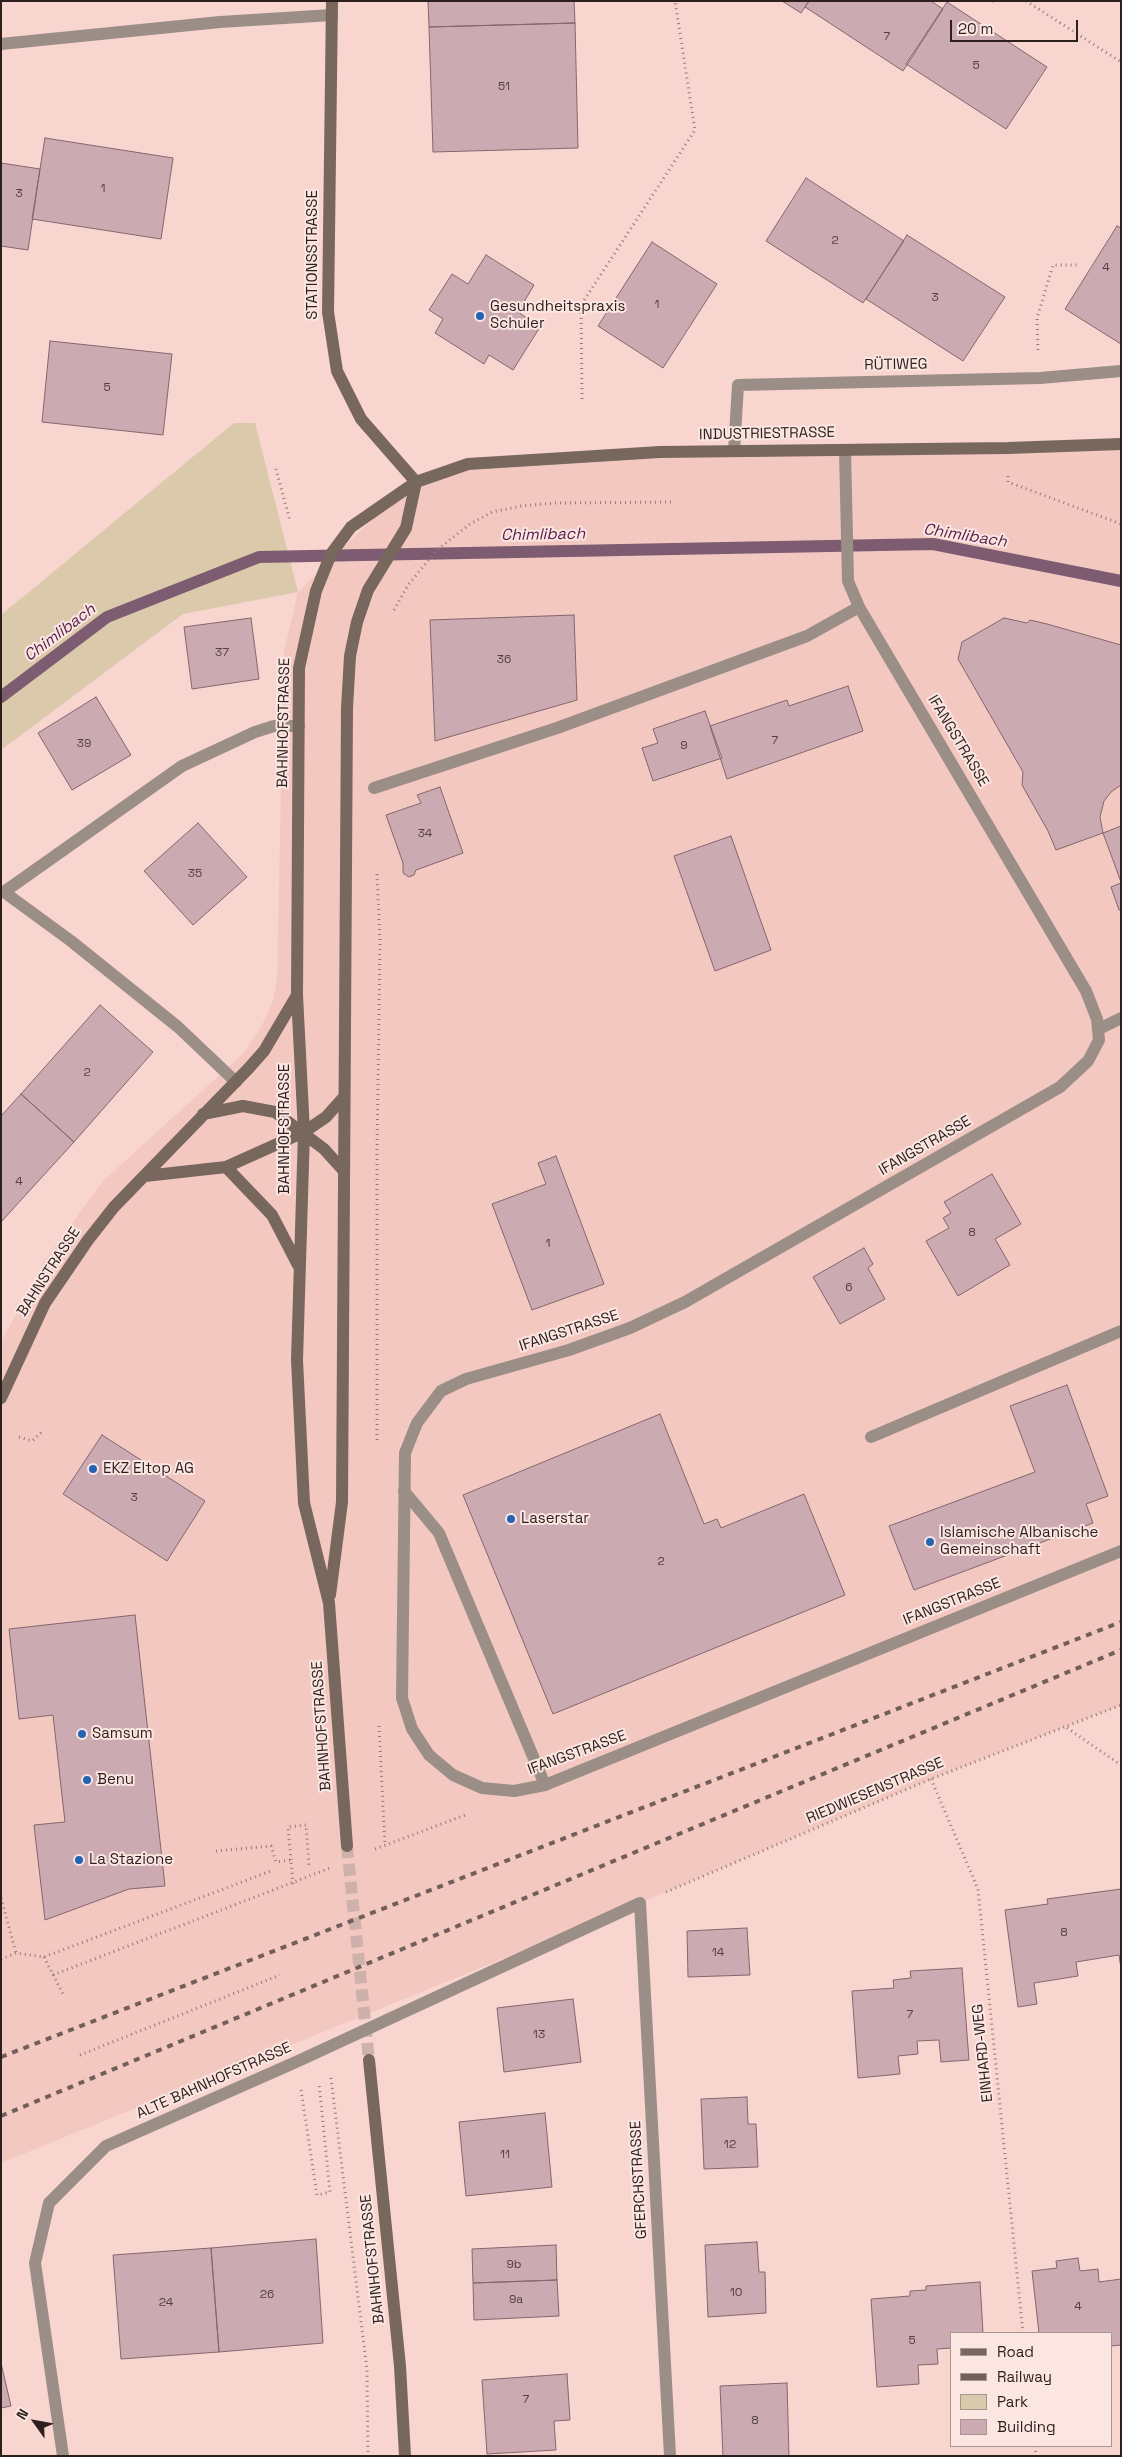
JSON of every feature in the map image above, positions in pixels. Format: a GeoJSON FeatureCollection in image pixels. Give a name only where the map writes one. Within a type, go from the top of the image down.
{"type":"FeatureCollection","features":[{"type":"Feature","properties":{"kind":"main road","name":"STATIONSSTRASSE"},"geometry":{"type":"LineString","coordinates":[[332,1],[328,312],[337,371],[361,419],[416,482]]}},
{"type":"Feature","properties":{"kind":"main road","name":"INDUSTRIESTRASSE"},"geometry":{"type":"LineString","coordinates":[[416,482],[468,464],[660,452],[1008,448],[1121,444]]}},
{"type":"Feature","properties":{"kind":"main road","name":"BAHNHOFSTRASSE"},"geometry":{"type":"LineString","coordinates":[[347,1846],[329,1603],[304,1503],[297,1360],[298,1265],[304,1132],[297,995],[299,668],[316,591],[331,554],[351,527],[416,482]]}},
{"type":"Feature","properties":{"kind":"main road","name":"BAHNHOFSTRASSE"},"geometry":{"type":"LineString","coordinates":[[329,1603],[342,1502],[347,708],[350,656],[357,622],[368,590],[406,528],[416,482]]}},
{"type":"Feature","properties":{"kind":"main road","name":"BAHNSTRASSE"},"geometry":{"type":"LineString","coordinates":[[1,1398],[45,1303],[88,1240],[114,1208],[264,1051],[297,995]]}},
{"type":"Feature","properties":{"kind":"main road"},"geometry":{"type":"LineString","coordinates":[[145,1176],[226,1168],[304,1132],[326,1117],[344,1097]]}},
{"type":"Feature","properties":{"kind":"main road"},"geometry":{"type":"LineString","coordinates":[[203,1114],[243,1106],[274,1112],[304,1132],[324,1149],[344,1171]]}},
{"type":"Feature","properties":{"kind":"main road"},"geometry":{"type":"LineString","coordinates":[[226,1168],[272,1215],[298,1265]]}},
{"type":"Feature","properties":{"kind":"main road","name":"BAHNHOFSTRASSE"},"geometry":{"type":"LineString","coordinates":[[369,2060],[400,2366],[406,2456]]}},
{"type":"Feature","properties":{"kind":"street"},"geometry":{"type":"LineString","coordinates":[[1,44],[220,22],[332,15]]}},
{"type":"Feature","properties":{"kind":"street","name":"RÜTIWEG"},"geometry":{"type":"LineString","coordinates":[[734,451],[738,385],[1040,378],[1121,371]]}},
{"type":"Feature","properties":{"kind":"street","name":"IFANGSTRASSE"},"geometry":{"type":"LineString","coordinates":[[844,450],[848,581],[859,607],[1086,991],[1097,1019],[1099,1040],[1088,1061],[1060,1087],[685,1302],[630,1328],[578,1347],[466,1379],[441,1391],[416,1422],[405,1453],[402,1698],[412,1729],[429,1755],[453,1775],[482,1788],[514,1791],[545,1785],[1121,1551]]}},
{"type":"Feature","properties":{"kind":"street"},"geometry":{"type":"LineString","coordinates":[[374,788],[557,728],[807,636],[859,607]]}},
{"type":"Feature","properties":{"kind":"street"},"geometry":{"type":"LineString","coordinates":[[236,1082],[178,1027],[71,941],[4,892],[182,766],[255,732],[274,726],[299,726]]}},
{"type":"Feature","properties":{"kind":"street"},"geometry":{"type":"LineString","coordinates":[[1098,1029],[1121,1018]]}},
{"type":"Feature","properties":{"kind":"street"},"geometry":{"type":"LineString","coordinates":[[871,1436],[1121,1331]]}},
{"type":"Feature","properties":{"kind":"street"},"geometry":{"type":"LineString","coordinates":[[404,1491],[439,1533],[545,1785]]}},
{"type":"Feature","properties":{"kind":"street","name":"ALTE BAHNHOFSTRASSE"},"geometry":{"type":"LineString","coordinates":[[63,2456],[35,2262],[49,2203],[106,2146],[296,2062],[640,1903]]}},
{"type":"Feature","properties":{"kind":"street","name":"GFERCHSTRASSE"},"geometry":{"type":"LineString","coordinates":[[640,1903],[670,2456]]}},
{"type":"Feature","properties":{"kind":"path"},"geometry":{"type":"LineString","coordinates":[[582,399],[581,305],[695,130],[675,1]]}},
{"type":"Feature","properties":{"kind":"path"},"geometry":{"type":"LineString","coordinates":[[1026,1],[1121,62]]}},
{"type":"Feature","properties":{"kind":"path"},"geometry":{"type":"LineString","coordinates":[[1040,378],[1037,318],[1053,265],[1080,266]]}},
{"type":"Feature","properties":{"kind":"path"},"geometry":{"type":"LineString","coordinates":[[1008,448],[1008,482],[1121,524]]}},
{"type":"Feature","properties":{"kind":"path"},"geometry":{"type":"LineString","coordinates":[[276,469],[290,521]]}},
{"type":"Feature","properties":{"kind":"path"},"geometry":{"type":"LineString","coordinates":[[393,611],[408,585],[438,550],[470,524],[492,512],[521,506],[556,503],[671,502]]}},
{"type":"Feature","properties":{"kind":"path"},"geometry":{"type":"LineString","coordinates":[[377,864],[380,941],[377,1150],[377,1445]]}},
{"type":"Feature","properties":{"kind":"path"},"geometry":{"type":"LineString","coordinates":[[20,1437],[32,1441],[44,1430]]}},
{"type":"Feature","properties":{"kind":"path","name":"RIEDWIESENSTRASSE"},"geometry":{"type":"LineString","coordinates":[[640,1903],[931,1779],[1121,1705]]}},
{"type":"Feature","properties":{"kind":"path"},"geometry":{"type":"LineString","coordinates":[[367,1853],[386,1845],[379,1720]]}},
{"type":"Feature","properties":{"kind":"path"},"geometry":{"type":"LineString","coordinates":[[1067,1727],[1121,1766]]}},
{"type":"Feature","properties":{"kind":"path","name":"EINHARD-WEG"},"geometry":{"type":"LineString","coordinates":[[931,1779],[978,1889],[1023,2332]]}},
{"type":"Feature","properties":{"kind":"path"},"geometry":{"type":"LineString","coordinates":[[293,1884],[288,1828],[306,1825],[310,1866]]}},
{"type":"Feature","properties":{"kind":"path"},"geometry":{"type":"LineString","coordinates":[[216,1851],[271,1846],[276,1862],[290,1860]]}},
{"type":"Feature","properties":{"kind":"path"},"geometry":{"type":"LineString","coordinates":[[53,1974],[293,1884],[339,1864]]}},
{"type":"Feature","properties":{"kind":"path"},"geometry":{"type":"LineString","coordinates":[[1,1959],[16,1953],[44,1957],[271,1871]]}},
{"type":"Feature","properties":{"kind":"path"},"geometry":{"type":"LineString","coordinates":[[1,1898],[16,1953]]}},
{"type":"Feature","properties":{"kind":"path"},"geometry":{"type":"LineString","coordinates":[[44,1957],[63,1994]]}},
{"type":"Feature","properties":{"kind":"path"},"geometry":{"type":"LineString","coordinates":[[80,2055],[280,1975]]}},
{"type":"Feature","properties":{"kind":"path"},"geometry":{"type":"LineString","coordinates":[[296,2062],[317,2195],[330,2192],[319,2083],[332,2077],[367,2370],[368,2456]]}},
{"type":"Feature","properties":{"kind":"shaded area"},"geometry":{"type":"Polygon","coordinates":[[[1121,444],[1121,1705],[931,1779],[640,1903],[1,2163],[1,1342],[44,1262],[103,1181],[245,1052],[263,1023],[273,1001],[277,979],[284,651],[298,592],[362,529],[416,482],[468,464],[1121,444]]]}},
{"type":"Feature","properties":{"kind":"green space"},"geometry":{"type":"Polygon","coordinates":[[[234,423],[255,423],[298,592],[183,614],[1,750],[1,615],[234,423]]]}},
{"type":"Feature","properties":{"kind":"building"},"geometry":{"type":"Polygon","coordinates":[[[428,1],[574,1],[575,23],[429,27],[428,1]]]}},
{"type":"Feature","properties":{"kind":"building"},"geometry":{"type":"Polygon","coordinates":[[[782,1],[809,1],[801,13],[782,1]]]}},
{"type":"Feature","properties":{"kind":"building"},"geometry":{"type":"Polygon","coordinates":[[[809,1],[931,1],[943,9],[903,71],[805,7],[809,1]]]}},
{"type":"Feature","properties":{"kind":"building"},"geometry":{"type":"Polygon","coordinates":[[[947,2],[1047,67],[1006,129],[906,64],[947,2]]]}},
{"type":"Feature","properties":{"kind":"building"},"geometry":{"type":"Polygon","coordinates":[[[575,23],[578,148],[433,152],[429,27],[575,23]]]}},
{"type":"Feature","properties":{"kind":"building"},"geometry":{"type":"Polygon","coordinates":[[[45,138],[173,158],[161,239],[32,219],[45,138]]]}},
{"type":"Feature","properties":{"kind":"building"},"geometry":{"type":"Polygon","coordinates":[[[1,163],[40,169],[28,250],[1,246],[1,163]]]}},
{"type":"Feature","properties":{"kind":"building"},"geometry":{"type":"Polygon","coordinates":[[[806,178],[904,241],[863,303],[766,241],[806,178]]]}},
{"type":"Feature","properties":{"kind":"building"},"geometry":{"type":"Polygon","coordinates":[[[1117,226],[1121,228],[1121,344],[1065,309],[1117,226]]]}},
{"type":"Feature","properties":{"kind":"building"},"geometry":{"type":"Polygon","coordinates":[[[907,235],[1005,297],[963,361],[866,299],[907,235]]]}},
{"type":"Feature","properties":{"kind":"building"},"geometry":{"type":"Polygon","coordinates":[[[652,242],[717,284],[663,368],[598,326],[652,242]]]}},
{"type":"Feature","properties":{"kind":"building","name":"Gesundheitspraxis Schuler"},"geometry":{"type":"Polygon","coordinates":[[[486,255],[534,285],[518,312],[540,327],[513,370],[489,355],[484,364],[435,333],[443,319],[429,310],[452,274],[468,284],[486,255]]]}},
{"type":"Feature","properties":{"kind":"building"},"geometry":{"type":"Polygon","coordinates":[[[50,341],[172,354],[163,435],[42,422],[50,341]]]}},
{"type":"Feature","properties":{"kind":"building"},"geometry":{"type":"Polygon","coordinates":[[[574,615],[577,700],[435,741],[430,620],[574,615]]]}},
{"type":"Feature","properties":{"kind":"building"},"geometry":{"type":"Polygon","coordinates":[[[251,618],[259,679],[192,689],[184,627],[251,618]]]}},
{"type":"Feature","properties":{"kind":"building"},"geometry":{"type":"Polygon","coordinates":[[[1004,618],[1027,623],[1030,620],[1121,645],[1121,785],[1111,792],[1104,801],[1100,817],[1103,833],[1056,850],[1048,831],[1022,785],[1023,772],[958,659],[962,642],[1004,618]]]}},
{"type":"Feature","properties":{"kind":"building"},"geometry":{"type":"Polygon","coordinates":[[[848,686],[863,731],[727,779],[710,726],[787,700],[789,706],[848,686]]]}},
{"type":"Feature","properties":{"kind":"building"},"geometry":{"type":"Polygon","coordinates":[[[96,697],[131,755],[72,790],[38,733],[96,697]]]}},
{"type":"Feature","properties":{"kind":"building"},"geometry":{"type":"Polygon","coordinates":[[[705,711],[722,758],[653,781],[642,748],[658,743],[653,729],[705,711]]]}},
{"type":"Feature","properties":{"kind":"building"},"geometry":{"type":"Polygon","coordinates":[[[440,787],[463,853],[416,870],[414,875],[409,877],[403,873],[403,863],[386,815],[421,803],[417,795],[440,787]]]}},
{"type":"Feature","properties":{"kind":"building"},"geometry":{"type":"Polygon","coordinates":[[[198,823],[247,877],[193,925],[144,871],[198,823]]]}},
{"type":"Feature","properties":{"kind":"building"},"geometry":{"type":"Polygon","coordinates":[[[1121,826],[1121,882],[1103,833],[1121,826]]]}},
{"type":"Feature","properties":{"kind":"building"},"geometry":{"type":"Polygon","coordinates":[[[731,836],[771,950],[715,971],[674,856],[731,836]]]}},
{"type":"Feature","properties":{"kind":"building"},"geometry":{"type":"Polygon","coordinates":[[[1121,883],[1121,910],[1119,910],[1111,887],[1121,883]]]}},
{"type":"Feature","properties":{"kind":"building"},"geometry":{"type":"Polygon","coordinates":[[[100,1005],[153,1052],[74,1142],[21,1094],[100,1005]]]}},
{"type":"Feature","properties":{"kind":"building"},"geometry":{"type":"Polygon","coordinates":[[[21,1094],[74,1142],[1,1222],[1,1116],[21,1094]]]}},
{"type":"Feature","properties":{"kind":"building"},"geometry":{"type":"Polygon","coordinates":[[[556,1156],[604,1284],[532,1310],[492,1204],[546,1184],[538,1163],[556,1156]]]}},
{"type":"Feature","properties":{"kind":"building"},"geometry":{"type":"Polygon","coordinates":[[[992,1174],[1021,1224],[995,1239],[1010,1265],[958,1296],[926,1241],[949,1228],[943,1218],[951,1213],[944,1202],[992,1174]]]}},
{"type":"Feature","properties":{"kind":"building"},"geometry":{"type":"Polygon","coordinates":[[[864,1248],[873,1264],[868,1268],[885,1299],[840,1324],[813,1277],[864,1248]]]}},
{"type":"Feature","properties":{"kind":"building"},"geometry":{"type":"Polygon","coordinates":[[[1067,1385],[1108,1496],[1086,1504],[1093,1523],[914,1590],[889,1526],[1035,1472],[1010,1406],[1067,1385]]]}},
{"type":"Feature","properties":{"kind":"building"},"geometry":{"type":"Polygon","coordinates":[[[660,1414],[704,1524],[717,1519],[721,1528],[804,1494],[845,1595],[553,1714],[463,1495],[660,1414]]]}},
{"type":"Feature","properties":{"kind":"building"},"geometry":{"type":"Polygon","coordinates":[[[102,1435],[205,1501],[167,1561],[63,1494],[102,1435]]]}},
{"type":"Feature","properties":{"kind":"building"},"geometry":{"type":"Polygon","coordinates":[[[135,1615],[165,1886],[129,1889],[45,1920],[34,1825],[65,1822],[53,1715],[19,1719],[9,1629],[135,1615]]]}},
{"type":"Feature","properties":{"kind":"building"},"geometry":{"type":"Polygon","coordinates":[[[1121,1889],[1121,1969],[1119,1955],[1076,1962],[1078,1976],[1034,1983],[1037,2004],[1018,2007],[1005,1910],[1048,1904],[1047,1899],[1121,1889]]]}},
{"type":"Feature","properties":{"kind":"building"},"geometry":{"type":"Polygon","coordinates":[[[747,1928],[750,1975],[688,1977],[687,1931],[747,1928]]]}},
{"type":"Feature","properties":{"kind":"building"},"geometry":{"type":"Polygon","coordinates":[[[962,1968],[969,2060],[941,2062],[939,2040],[917,2041],[918,2054],[898,2056],[900,2074],[858,2078],[852,1991],[894,1988],[893,1980],[911,1978],[910,1971],[962,1968]]]}},
{"type":"Feature","properties":{"kind":"building"},"geometry":{"type":"Polygon","coordinates":[[[573,1999],[581,2062],[504,2072],[497,2008],[573,1999]]]}},
{"type":"Feature","properties":{"kind":"building"},"geometry":{"type":"Polygon","coordinates":[[[747,2097],[748,2124],[756,2124],[758,2167],[704,2169],[701,2099],[747,2097]]]}},
{"type":"Feature","properties":{"kind":"building"},"geometry":{"type":"Polygon","coordinates":[[[545,2113],[552,2187],[466,2196],[459,2122],[545,2113]]]}},
{"type":"Feature","properties":{"kind":"building"},"geometry":{"type":"Polygon","coordinates":[[[316,2239],[323,2343],[219,2352],[211,2248],[316,2239]]]}},
{"type":"Feature","properties":{"kind":"building"},"geometry":{"type":"Polygon","coordinates":[[[757,2242],[759,2272],[765,2272],[766,2313],[708,2317],[705,2245],[757,2242]]]}},
{"type":"Feature","properties":{"kind":"building"},"geometry":{"type":"Polygon","coordinates":[[[556,2245],[557,2280],[473,2283],[472,2249],[556,2245]]]}},
{"type":"Feature","properties":{"kind":"building"},"geometry":{"type":"Polygon","coordinates":[[[211,2248],[219,2352],[121,2359],[113,2255],[211,2248]]]}},
{"type":"Feature","properties":{"kind":"building"},"geometry":{"type":"Polygon","coordinates":[[[1078,2258],[1080,2271],[1098,2269],[1099,2282],[1121,2279],[1121,2345],[1112,2346],[1112,2332],[1039,2332],[1032,2271],[1057,2268],[1056,2261],[1078,2258]]]}},
{"type":"Feature","properties":{"kind":"building"},"geometry":{"type":"Polygon","coordinates":[[[557,2280],[559,2316],[474,2320],[473,2283],[557,2280]]]}},
{"type":"Feature","properties":{"kind":"building"},"geometry":{"type":"Polygon","coordinates":[[[980,2282],[983,2332],[950,2332],[950,2348],[937,2349],[938,2364],[918,2365],[919,2384],[877,2387],[871,2299],[910,2296],[910,2291],[926,2290],[926,2286],[980,2282]]]}},
{"type":"Feature","properties":{"kind":"building"},"geometry":{"type":"Polygon","coordinates":[[[1,2363],[11,2406],[1,2408],[1,2363]]]}},
{"type":"Feature","properties":{"kind":"building"},"geometry":{"type":"Polygon","coordinates":[[[567,2374],[570,2420],[554,2421],[556,2450],[487,2454],[482,2380],[567,2374]]]}},
{"type":"Feature","properties":{"kind":"building"},"geometry":{"type":"Polygon","coordinates":[[[787,2383],[789,2456],[723,2456],[720,2386],[787,2383]]]}},
{"type":"Feature","properties":{"kind":"waterway","name":"Chimlibach"},"geometry":{"type":"LineString","coordinates":[[1,697],[107,617],[259,557],[933,544],[1121,581]]}},
{"type":"Feature","properties":{"kind":"tunnel"},"geometry":{"type":"LineString","coordinates":[[347,1846],[369,2060]]}},
{"type":"Feature","properties":{"kind":"railway"},"geometry":{"type":"LineString","coordinates":[[1,2057],[1121,1622]]}},
{"type":"Feature","properties":{"kind":"railway"},"geometry":{"type":"LineString","coordinates":[[1,2116],[1121,1650]]}},
{"type":"Feature","properties":{"kind":"place","name":"Gesundheitspraxis Schuler"},"geometry":{"type":"Point","coordinates":[480,316]}},
{"type":"Feature","properties":{"kind":"place","name":"EKZ Eltop AG"},"geometry":{"type":"Point","coordinates":[93,1469]}},
{"type":"Feature","properties":{"kind":"place","name":"Laserstar"},"geometry":{"type":"Point","coordinates":[511,1519]}},
{"type":"Feature","properties":{"kind":"place","name":"Islamische Albanische Gemeinschaft"},"geometry":{"type":"Point","coordinates":[930,1542]}},
{"type":"Feature","properties":{"kind":"place","name":"Samsum"},"geometry":{"type":"Point","coordinates":[82,1734]}},
{"type":"Feature","properties":{"kind":"place","name":"Benu"},"geometry":{"type":"Point","coordinates":[87,1780]}},
{"type":"Feature","properties":{"kind":"place","name":"La Stazione"},"geometry":{"type":"Point","coordinates":[79,1860]}}]}
